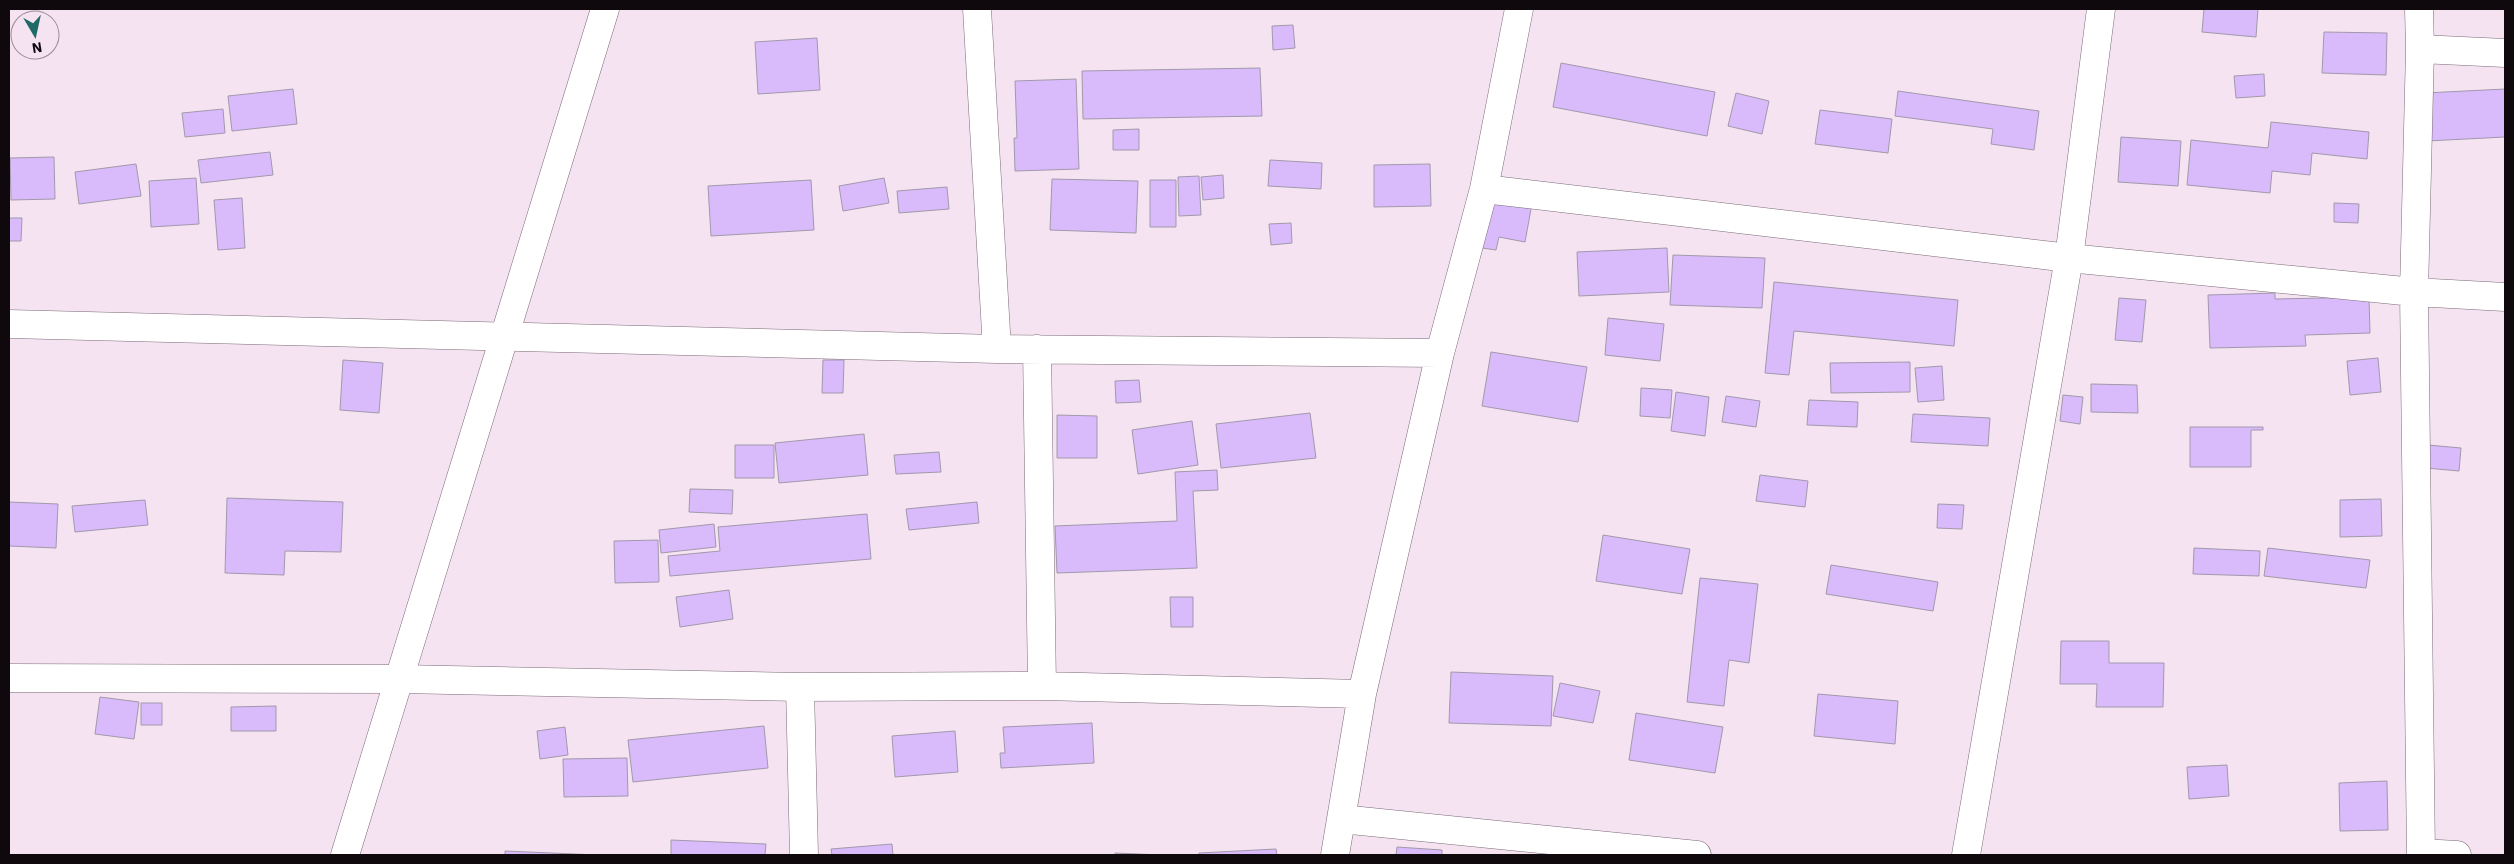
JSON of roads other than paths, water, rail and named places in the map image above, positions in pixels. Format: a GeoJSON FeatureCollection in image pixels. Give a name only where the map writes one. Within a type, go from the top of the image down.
{"type":"FeatureCollection","features":[{"type":"Feature","properties":{"kind":"street"},"geometry":{"type":"LineString","coordinates":[[345,855],[605,9]]}},
{"type":"Feature","properties":{"kind":"street"},"geometry":{"type":"LineString","coordinates":[[977,9],[997,349]]}},
{"type":"Feature","properties":{"kind":"street"},"geometry":{"type":"LineString","coordinates":[[1335,855],[1362,694],[1440,353],[1484,189],[1519,9]]}},
{"type":"Feature","properties":{"kind":"street"},"geometry":{"type":"LineString","coordinates":[[1966,855],[2069,258],[2101,9]]}},
{"type":"Feature","properties":{"kind":"street"},"geometry":{"type":"LineString","coordinates":[[2419,9],[2420,49],[2414,292],[2421,854],[2457,855]]}},
{"type":"Feature","properties":{"kind":"street"},"geometry":{"type":"LineString","coordinates":[[2420,49],[2505,53]]}},
{"type":"Feature","properties":{"kind":"street"},"geometry":{"type":"LineString","coordinates":[[1484,189],[2069,258],[2414,292],[2505,298]]}},
{"type":"Feature","properties":{"kind":"street"},"geometry":{"type":"LineString","coordinates":[[9,324],[997,349],[1440,353]]}},
{"type":"Feature","properties":{"kind":"street"},"geometry":{"type":"LineString","coordinates":[[1037,349],[1042,686]]}},
{"type":"Feature","properties":{"kind":"street"},"geometry":{"type":"LineString","coordinates":[[9,678],[400,679],[800,687],[1042,686],[1362,694]]}},
{"type":"Feature","properties":{"kind":"street"},"geometry":{"type":"LineString","coordinates":[[800,687],[804,855]]}},
{"type":"Feature","properties":{"kind":"street"},"geometry":{"type":"LineString","coordinates":[[1341,818],[1697,855]]}}]}
